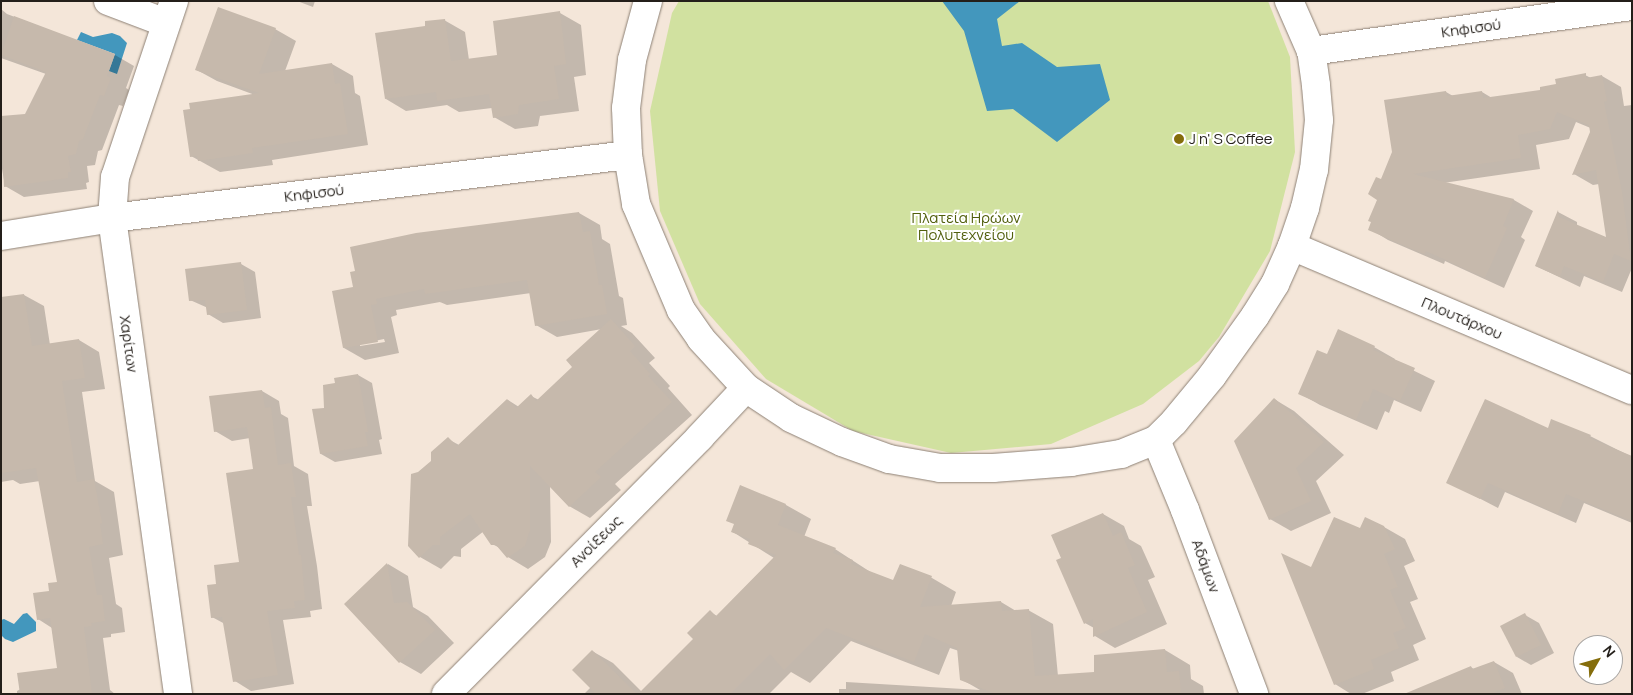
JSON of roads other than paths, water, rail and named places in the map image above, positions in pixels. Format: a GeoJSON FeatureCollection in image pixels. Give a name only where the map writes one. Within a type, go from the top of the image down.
{"type":"FeatureCollection","features":[{"type":"Feature","properties":{"kind":"street"},"geometry":{"type":"LineString","coordinates":[[108,1],[170,12]]}},
{"type":"Feature","properties":{"kind":"street"},"geometry":{"type":"LineString","coordinates":[[648,1],[632,60],[626,108],[628,156],[636,204],[680,310],[701,339],[746,388],[792,418],[842,442],[888,459],[940,468],[993,468],[1071,462],[1121,454],[1156,440],[1190,404],[1250,324],[1274,284],[1292,246],[1305,208],[1316,153],[1318,120],[1311,51],[1289,1]]}},
{"type":"Feature","properties":{"kind":"street","name":"Κηφισού"},"geometry":{"type":"LineString","coordinates":[[1311,51],[1632,6]]}},
{"type":"Feature","properties":{"kind":"street","name":"Χαρίτων"},"geometry":{"type":"LineString","coordinates":[[170,12],[115,177],[112,218],[178,694]]}},
{"type":"Feature","properties":{"kind":"street","name":"Κηφισού"},"geometry":{"type":"LineString","coordinates":[[1,236],[112,218],[628,156]]}},
{"type":"Feature","properties":{"kind":"street","name":"Πλουτάρχου"},"geometry":{"type":"LineString","coordinates":[[1292,246],[1632,390]]}},
{"type":"Feature","properties":{"kind":"street","name":"Ανοίξεως"},"geometry":{"type":"LineString","coordinates":[[446,694],[746,388]]}},
{"type":"Feature","properties":{"kind":"street","name":"Αδάμων"},"geometry":{"type":"LineString","coordinates":[[1156,440],[1185,510],[1254,694]]}},
{"type":"Feature","properties":{"kind":"water"},"geometry":{"type":"Polygon","coordinates":[[[942,1],[1020,1],[997,19],[1002,46],[1022,43],[1057,67],[1100,64],[1110,100],[1057,142],[1013,109],[987,111],[964,31],[942,1]]]}},
{"type":"Feature","properties":{"kind":"water"},"geometry":{"type":"Polygon","coordinates":[[[81,32],[93,37],[112,33],[120,36],[127,43],[117,74],[109,71],[115,54],[77,40],[81,32]]]}},
{"type":"Feature","properties":{"kind":"water"},"geometry":{"type":"Polygon","coordinates":[[[27,613],[36,622],[36,631],[13,642],[1,635],[1,620],[4,619],[14,624],[23,614],[27,613]]]}},
{"type":"Feature","properties":{"kind":"place","name":"J n' S Coffee"},"geometry":{"type":"Point","coordinates":[1179,139]}},
{"type":"Feature","properties":{"kind":"park label","name":"Πλατεία Ηρώων Πολυτεχνείου"},"geometry":{"type":"Point","coordinates":[966,226]}}]}
